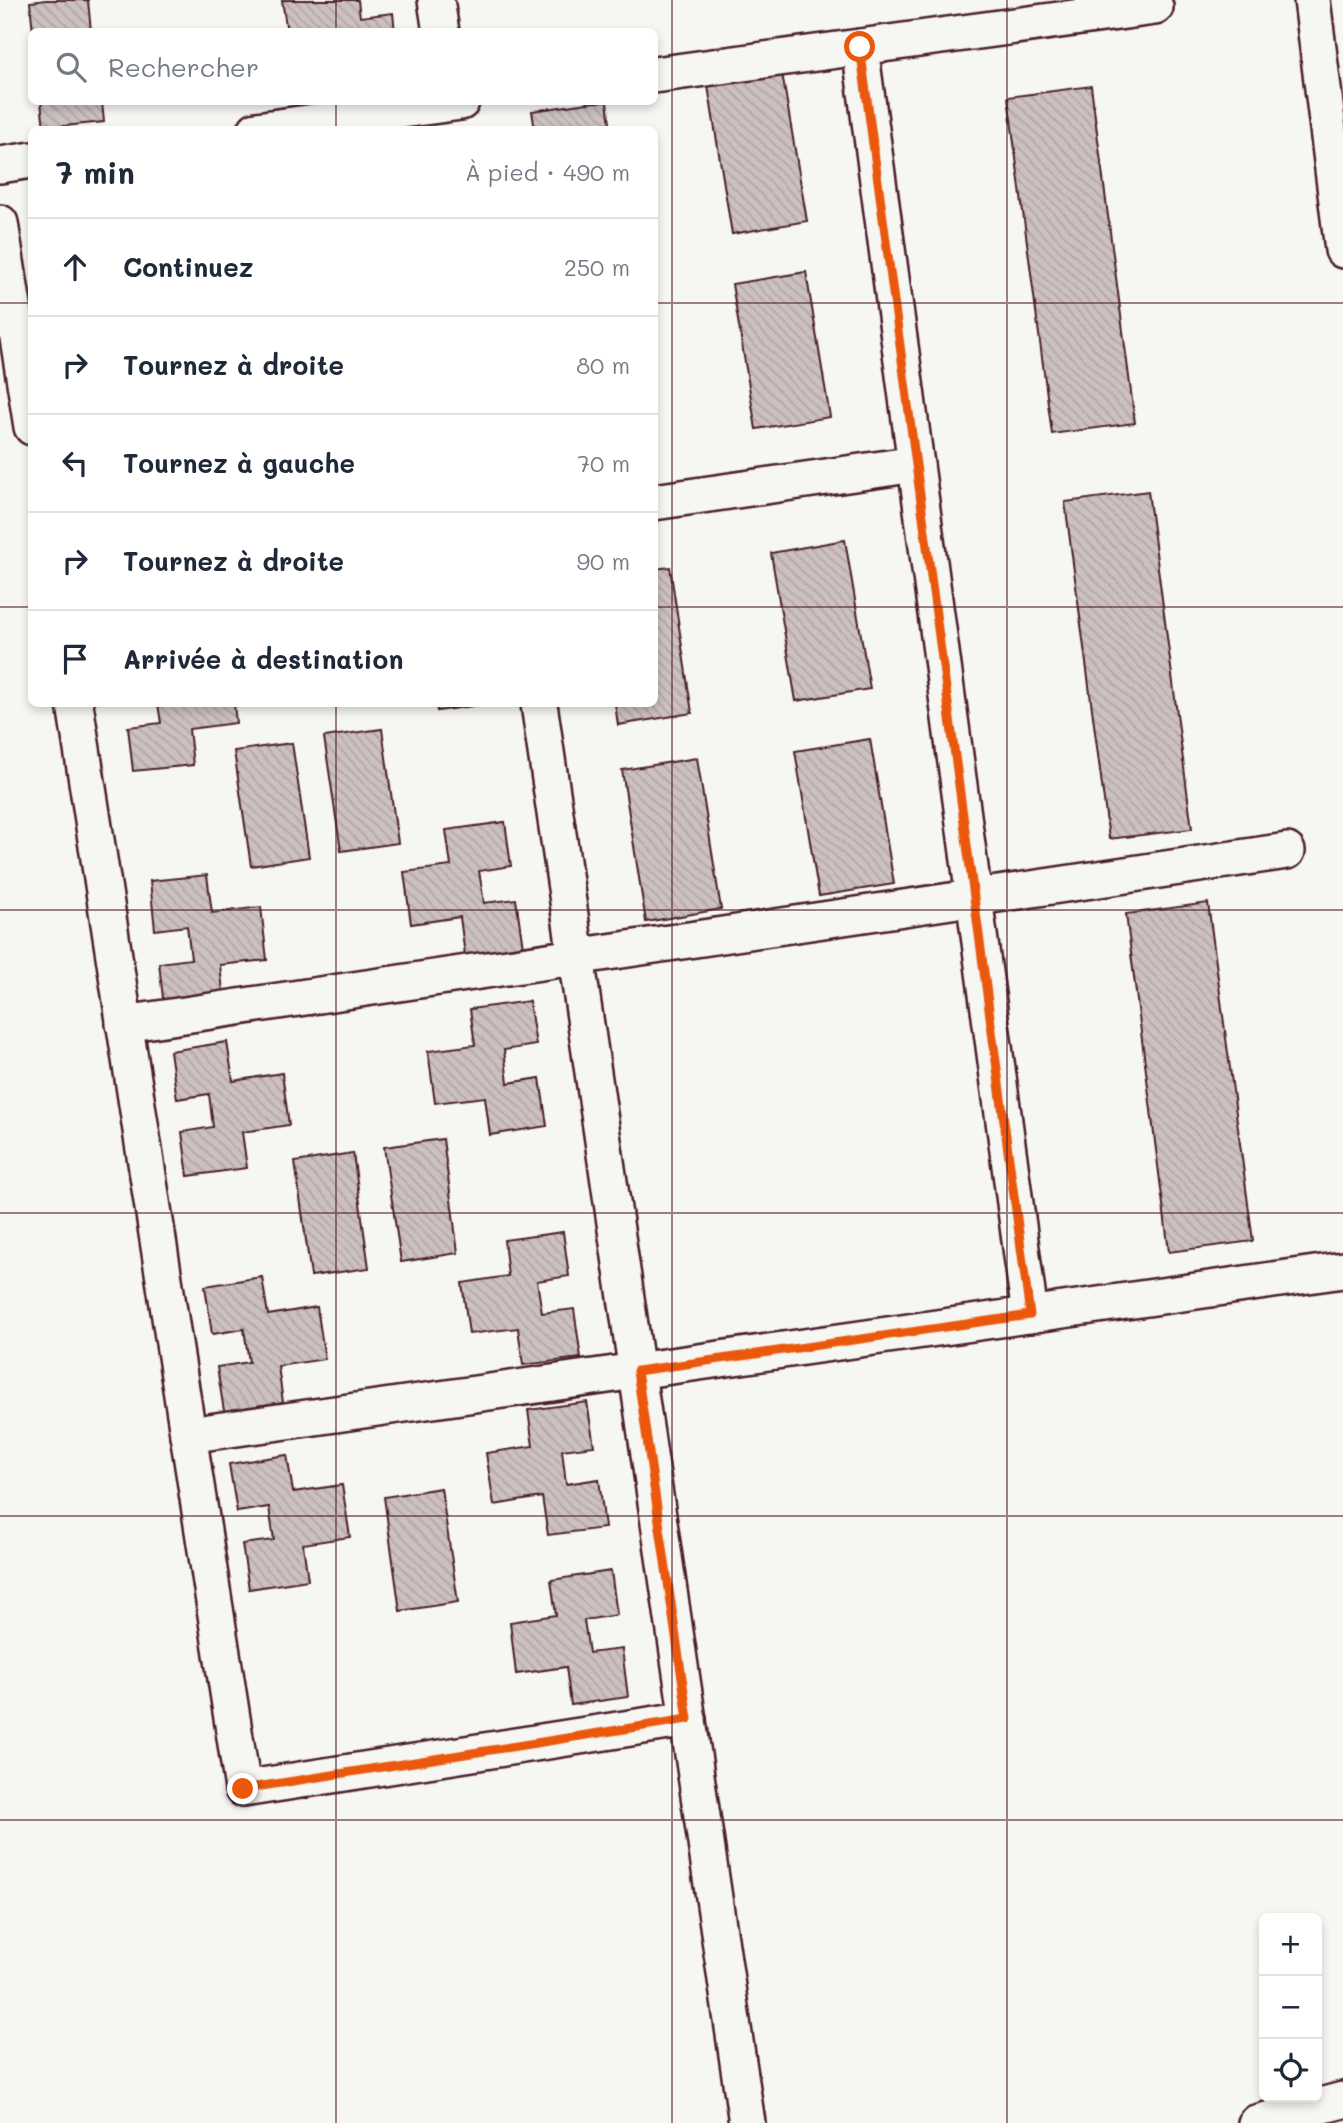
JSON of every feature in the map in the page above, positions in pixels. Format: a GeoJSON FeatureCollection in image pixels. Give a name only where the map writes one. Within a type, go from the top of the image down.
{"type":"FeatureCollection","features":[{"type":"Feature","properties":{"kind":"street"},"geometry":{"type":"LineString","coordinates":[[436,0],[440,28]]}},
{"type":"Feature","properties":{"kind":"street"},"geometry":{"type":"LineString","coordinates":[[1312,0],[1343,250]]}},
{"type":"Feature","properties":{"kind":"street"},"geometry":{"type":"LineString","coordinates":[[658,74],[1155,7]]}},
{"type":"Feature","properties":{"kind":"street"},"geometry":{"type":"LineString","coordinates":[[860,47],[1030,1315]]}},
{"type":"Feature","properties":{"kind":"street"},"geometry":{"type":"LineString","coordinates":[[294,126],[454,109]]}},
{"type":"Feature","properties":{"kind":"street"},"geometry":{"type":"LineString","coordinates":[[0,164],[28,160]]}},
{"type":"Feature","properties":{"kind":"street"},"geometry":{"type":"LineString","coordinates":[[0,223],[28,401]]}},
{"type":"Feature","properties":{"kind":"street"},"geometry":{"type":"LineString","coordinates":[[658,501],[916,464]]}},
{"type":"Feature","properties":{"kind":"street"},"geometry":{"type":"LineString","coordinates":[[75,707],[243,1789],[688,1719]]}},
{"type":"Feature","properties":{"kind":"street"},"geometry":{"type":"LineString","coordinates":[[539,707],[747,2123]]}},
{"type":"Feature","properties":{"kind":"street"},"geometry":{"type":"LineString","coordinates":[[124,1024],[1287,851]]}},
{"type":"Feature","properties":{"kind":"street"},"geometry":{"type":"LineString","coordinates":[[188,1435],[1343,1270]]}},
{"type":"Feature","properties":{"kind":"street"},"geometry":{"type":"LineString","coordinates":[[1256,2123],[1343,2101]]}},
{"type":"Feature","properties":{"kind":"building"},"geometry":{"type":"Polygon","coordinates":[[[88,0],[91,28],[33,28],[30,2],[88,0]]]}},
{"type":"Feature","properties":{"kind":"building"},"geometry":{"type":"Polygon","coordinates":[[[282,0],[358,0],[360,17],[393,13],[395,28],[286,28],[282,0]]]}},
{"type":"Feature","properties":{"kind":"building"},"geometry":{"type":"Polygon","coordinates":[[[782,73],[807,221],[732,234],[708,86],[782,73]]]}},
{"type":"Feature","properties":{"kind":"building"},"geometry":{"type":"Polygon","coordinates":[[[1091,86],[1135,423],[1052,434],[1008,97],[1091,86]]]}},
{"type":"Feature","properties":{"kind":"building"},"geometry":{"type":"Polygon","coordinates":[[[41,105],[102,105],[104,122],[44,126],[41,105]]]}},
{"type":"Feature","properties":{"kind":"building"},"geometry":{"type":"Polygon","coordinates":[[[573,105],[607,105],[610,126],[534,126],[532,111],[573,105]]]}},
{"type":"Feature","properties":{"kind":"building"},"geometry":{"type":"Polygon","coordinates":[[[806,272],[830,417],[756,429],[732,284],[806,272]]]}},
{"type":"Feature","properties":{"kind":"building"},"geometry":{"type":"Polygon","coordinates":[[[1148,491],[1192,829],[1109,839],[1065,502],[1148,491]]]}},
{"type":"Feature","properties":{"kind":"building"},"geometry":{"type":"Polygon","coordinates":[[[845,540],[870,689],[796,701],[771,553],[845,540]]]}},
{"type":"Feature","properties":{"kind":"building"},"geometry":{"type":"Polygon","coordinates":[[[670,567],[692,713],[618,725],[615,707],[658,707],[658,568],[670,567]]]}},
{"type":"Feature","properties":{"kind":"building"},"geometry":{"type":"Polygon","coordinates":[[[158,707],[234,707],[236,723],[189,729],[193,765],[133,771],[128,727],[161,723],[158,707]]]}},
{"type":"Feature","properties":{"kind":"building"},"geometry":{"type":"Polygon","coordinates":[[[436,707],[465,707],[437,711],[436,707]]]}},
{"type":"Feature","properties":{"kind":"building"},"geometry":{"type":"Polygon","coordinates":[[[382,729],[398,843],[341,851],[324,737],[382,729]]]}},
{"type":"Feature","properties":{"kind":"building"},"geometry":{"type":"Polygon","coordinates":[[[870,739],[894,884],[819,896],[795,751],[870,739]]]}},
{"type":"Feature","properties":{"kind":"building"},"geometry":{"type":"Polygon","coordinates":[[[292,743],[309,857],[251,866],[234,751],[292,743]]]}},
{"type":"Feature","properties":{"kind":"building"},"geometry":{"type":"Polygon","coordinates":[[[697,758],[721,909],[646,922],[622,770],[697,758]]]}},
{"type":"Feature","properties":{"kind":"building"},"geometry":{"type":"Polygon","coordinates":[[[505,822],[511,866],[479,871],[484,903],[516,899],[523,947],[465,955],[460,917],[411,924],[404,872],[451,866],[446,830],[505,822]]]}},
{"type":"Feature","properties":{"kind":"building"},"geometry":{"type":"Polygon","coordinates":[[[207,875],[212,913],[261,907],[267,960],[220,965],[224,1000],[164,1007],[159,963],[191,959],[187,926],[155,930],[150,881],[207,875]]]}},
{"type":"Feature","properties":{"kind":"building"},"geometry":{"type":"Polygon","coordinates":[[[1208,903],[1253,1241],[1169,1252],[1126,914],[1208,903]]]}},
{"type":"Feature","properties":{"kind":"building"},"geometry":{"type":"Polygon","coordinates":[[[529,1001],[536,1045],[504,1050],[508,1083],[540,1078],[547,1126],[490,1135],[485,1097],[435,1103],[428,1051],[475,1045],[470,1009],[529,1001]]]}},
{"type":"Feature","properties":{"kind":"building"},"geometry":{"type":"Polygon","coordinates":[[[227,1042],[233,1081],[282,1073],[289,1125],[242,1132],[247,1168],[188,1176],[182,1132],[213,1127],[209,1094],[177,1099],[170,1051],[227,1042]]]}},
{"type":"Feature","properties":{"kind":"building"},"geometry":{"type":"Polygon","coordinates":[[[443,1139],[458,1253],[401,1262],[384,1147],[443,1139]]]}},
{"type":"Feature","properties":{"kind":"building"},"geometry":{"type":"Polygon","coordinates":[[[353,1153],[369,1268],[311,1276],[295,1162],[353,1153]]]}},
{"type":"Feature","properties":{"kind":"building"},"geometry":{"type":"Polygon","coordinates":[[[563,1232],[569,1276],[537,1281],[542,1313],[574,1309],[581,1358],[523,1365],[518,1328],[469,1334],[462,1283],[508,1276],[504,1240],[563,1232]]]}},
{"type":"Feature","properties":{"kind":"building"},"geometry":{"type":"Polygon","coordinates":[[[262,1277],[268,1315],[317,1307],[325,1359],[278,1366],[283,1402],[224,1411],[217,1367],[249,1362],[244,1329],[212,1334],[205,1286],[262,1277]]]}},
{"type":"Feature","properties":{"kind":"building"},"geometry":{"type":"Polygon","coordinates":[[[587,1402],[594,1446],[562,1450],[566,1484],[599,1479],[605,1528],[548,1535],[542,1497],[494,1505],[486,1453],[533,1446],[528,1410],[587,1402]]]}},
{"type":"Feature","properties":{"kind":"building"},"geometry":{"type":"Polygon","coordinates":[[[287,1455],[293,1492],[342,1485],[350,1537],[303,1544],[308,1580],[249,1589],[242,1544],[274,1540],[269,1507],[237,1512],[229,1464],[287,1455]]]}},
{"type":"Feature","properties":{"kind":"building"},"geometry":{"type":"Polygon","coordinates":[[[441,1488],[458,1602],[400,1611],[384,1497],[441,1488]]]}},
{"type":"Feature","properties":{"kind":"building"},"geometry":{"type":"Polygon","coordinates":[[[611,1571],[617,1615],[584,1620],[589,1653],[622,1649],[628,1697],[571,1705],[566,1667],[516,1674],[510,1622],[556,1615],[551,1580],[611,1571]]]}},
{"type":"Feature","properties":{"kind":"route"},"geometry":{"type":"LineString","coordinates":[[243,1789],[688,1719],[637,1371],[1030,1315],[860,47]]}}]}
